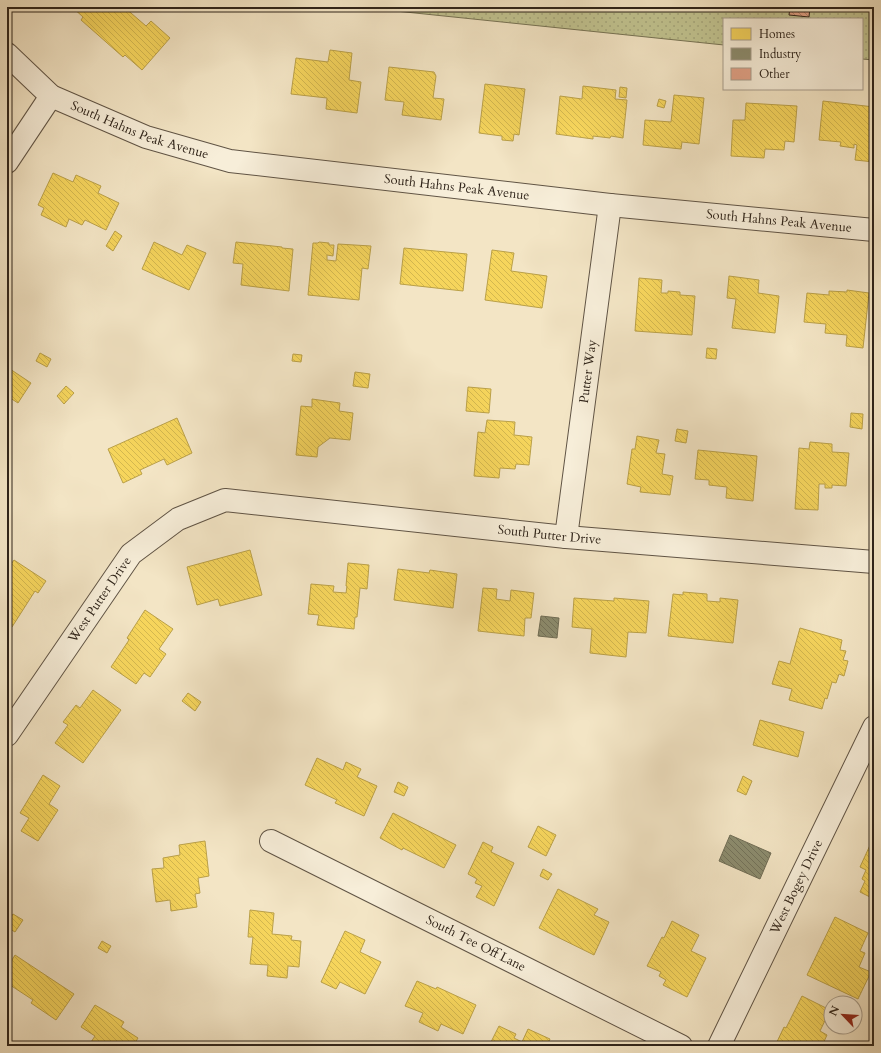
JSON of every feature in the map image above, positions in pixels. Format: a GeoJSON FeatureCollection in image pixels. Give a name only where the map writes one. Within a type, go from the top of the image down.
{"type":"FeatureCollection","features":[{"type":"Feature","properties":{"kind":"street"},"geometry":{"type":"LineString","coordinates":[[7,54],[51,96],[7,162]]}},
{"type":"Feature","properties":{"kind":"street","name":"South Hahns Peak Avenue"},"geometry":{"type":"LineString","coordinates":[[51,96],[146,136],[230,161],[610,205],[874,230]]}},
{"type":"Feature","properties":{"kind":"street","name":"Putter Way"},"geometry":{"type":"LineString","coordinates":[[566,537],[610,205]]}},
{"type":"Feature","properties":{"kind":"street","name":"South Putter Drive"},"geometry":{"type":"LineString","coordinates":[[225,500],[566,537],[874,562]]}},
{"type":"Feature","properties":{"kind":"street","name":"West Putter Drive"},"geometry":{"type":"LineString","coordinates":[[7,735],[131,554],[178,519],[225,500]]}},
{"type":"Feature","properties":{"kind":"street","name":"West Bogey Drive"},"geometry":{"type":"LineString","coordinates":[[719,1046],[874,727]]}},
{"type":"Feature","properties":{"kind":"street","name":"South Tee Off Lane"},"geometry":{"type":"LineString","coordinates":[[271,841],[681,1046]]}},
{"type":"Feature","properties":{"kind":"green space"},"geometry":{"type":"Polygon","coordinates":[[[357,7],[874,7],[874,60],[863,59],[863,18],[723,18],[723,45],[357,7]]]}},
{"type":"Feature","properties":{"kind":"building: Homes"},"geometry":{"type":"Polygon","coordinates":[[[72,7],[124,7],[146,26],[151,21],[170,38],[142,70],[125,55],[123,57],[81,20],[83,17],[72,7]]]}},
{"type":"Feature","properties":{"kind":"building: Homes"},"geometry":{"type":"Polygon","coordinates":[[[330,50],[352,53],[349,80],[361,82],[357,113],[326,109],[327,98],[291,94],[296,58],[328,62],[330,50]]]}},
{"type":"Feature","properties":{"kind":"building: Homes"},"geometry":{"type":"Polygon","coordinates":[[[389,67],[434,72],[436,76],[433,98],[444,99],[441,120],[402,115],[404,102],[385,100],[389,67]]]}},
{"type":"Feature","properties":{"kind":"building: Homes"},"geometry":{"type":"Polygon","coordinates":[[[485,84],[525,89],[519,135],[514,134],[513,141],[502,140],[502,136],[479,133],[485,84]]]}},
{"type":"Feature","properties":{"kind":"building: Homes"},"geometry":{"type":"Polygon","coordinates":[[[583,86],[616,90],[615,99],[627,100],[623,138],[593,136],[593,139],[556,134],[560,96],[582,99],[583,86]]]}},
{"type":"Feature","properties":{"kind":"building: Homes"},"geometry":{"type":"Polygon","coordinates":[[[620,87],[627,88],[626,98],[619,97],[620,87]]]}},
{"type":"Feature","properties":{"kind":"building: Homes"},"geometry":{"type":"Polygon","coordinates":[[[674,95],[704,98],[699,144],[682,142],[681,149],[643,145],[645,120],[671,122],[674,95]]]}},
{"type":"Feature","properties":{"kind":"building: Homes"},"geometry":{"type":"Polygon","coordinates":[[[659,99],[666,101],[664,108],[657,106],[659,99]]]}},
{"type":"Feature","properties":{"kind":"building: Homes"},"geometry":{"type":"Polygon","coordinates":[[[823,101],[874,107],[874,162],[855,160],[857,145],[854,144],[854,148],[840,146],[841,142],[819,140],[823,101]]]}},
{"type":"Feature","properties":{"kind":"building: Homes"},"geometry":{"type":"Polygon","coordinates":[[[746,103],[797,106],[794,142],[785,141],[784,150],[765,149],[764,158],[731,156],[733,120],[745,120],[746,103]]]}},
{"type":"Feature","properties":{"kind":"building: Homes"},"geometry":{"type":"Polygon","coordinates":[[[53,173],[73,182],[76,175],[101,186],[98,193],[119,203],[106,230],[85,220],[82,225],[69,219],[66,227],[41,215],[44,208],[38,205],[53,173]]]}},
{"type":"Feature","properties":{"kind":"building: Homes"},"geometry":{"type":"Polygon","coordinates":[[[115,231],[122,236],[113,251],[106,246],[115,231]]]}},
{"type":"Feature","properties":{"kind":"building: Homes"},"geometry":{"type":"Polygon","coordinates":[[[154,242],[182,255],[187,245],[206,253],[189,290],[142,269],[154,242]]]}},
{"type":"Feature","properties":{"kind":"building: Homes"},"geometry":{"type":"Polygon","coordinates":[[[236,242],[293,249],[289,291],[241,285],[243,264],[233,263],[236,242]]]}},
{"type":"Feature","properties":{"kind":"building: Homes"},"geometry":{"type":"Polygon","coordinates":[[[319,242],[334,245],[333,256],[327,255],[327,260],[336,261],[338,244],[371,246],[368,269],[362,268],[359,300],[308,295],[313,243],[319,242]]]}},
{"type":"Feature","properties":{"kind":"building: Homes"},"geometry":{"type":"Polygon","coordinates":[[[404,248],[467,254],[463,291],[400,284],[404,248]]]}},
{"type":"Feature","properties":{"kind":"building: Homes"},"geometry":{"type":"Polygon","coordinates":[[[492,250],[514,253],[511,271],[547,276],[542,308],[485,300],[492,250]]]}},
{"type":"Feature","properties":{"kind":"building: Homes"},"geometry":{"type":"Polygon","coordinates":[[[729,276],[759,280],[758,293],[779,296],[775,333],[732,328],[736,299],[727,298],[729,276]]]}},
{"type":"Feature","properties":{"kind":"building: Homes"},"geometry":{"type":"Polygon","coordinates":[[[639,278],[662,280],[661,293],[668,293],[668,291],[680,292],[680,295],[695,296],[692,335],[635,331],[639,278]]]}},
{"type":"Feature","properties":{"kind":"building: Homes"},"geometry":{"type":"Polygon","coordinates":[[[847,290],[869,293],[863,348],[846,346],[847,335],[825,333],[826,324],[804,322],[807,293],[829,295],[829,291],[847,292],[847,290]]]}},
{"type":"Feature","properties":{"kind":"building: Homes"},"geometry":{"type":"Polygon","coordinates":[[[707,348],[717,349],[716,359],[706,358],[707,348]]]}},
{"type":"Feature","properties":{"kind":"building: Homes"},"geometry":{"type":"Polygon","coordinates":[[[40,353],[51,359],[47,367],[36,361],[40,353]]]}},
{"type":"Feature","properties":{"kind":"building: Homes"},"geometry":{"type":"Polygon","coordinates":[[[293,354],[302,355],[301,362],[292,361],[293,354]]]}},
{"type":"Feature","properties":{"kind":"building: Homes"},"geometry":{"type":"Polygon","coordinates":[[[7,367],[31,383],[18,403],[7,396],[7,367]]]}},
{"type":"Feature","properties":{"kind":"building: Homes"},"geometry":{"type":"Polygon","coordinates":[[[355,372],[370,374],[368,388],[353,386],[355,372]]]}},
{"type":"Feature","properties":{"kind":"building: Homes"},"geometry":{"type":"Polygon","coordinates":[[[66,386],[74,393],[64,404],[57,396],[66,386]]]}},
{"type":"Feature","properties":{"kind":"building: Homes"},"geometry":{"type":"Polygon","coordinates":[[[468,387],[491,389],[489,413],[466,411],[468,387]]]}},
{"type":"Feature","properties":{"kind":"building: Homes"},"geometry":{"type":"Polygon","coordinates":[[[312,399],[340,403],[339,411],[353,413],[350,440],[330,438],[318,447],[317,457],[296,455],[301,406],[312,407],[312,399]]]}},
{"type":"Feature","properties":{"kind":"building: Homes"},"geometry":{"type":"Polygon","coordinates":[[[851,413],[863,414],[862,429],[850,427],[851,413]]]}},
{"type":"Feature","properties":{"kind":"building: Homes"},"geometry":{"type":"Polygon","coordinates":[[[177,418],[192,453],[167,465],[164,459],[140,470],[142,474],[123,483],[108,449],[177,418]]]}},
{"type":"Feature","properties":{"kind":"building: Homes"},"geometry":{"type":"Polygon","coordinates":[[[487,420],[515,422],[514,435],[532,437],[529,465],[516,464],[515,469],[500,468],[499,478],[474,476],[478,432],[485,433],[487,420]]]}},
{"type":"Feature","properties":{"kind":"building: Homes"},"geometry":{"type":"Polygon","coordinates":[[[677,429],[688,431],[686,443],[675,441],[677,429]]]}},
{"type":"Feature","properties":{"kind":"building: Homes"},"geometry":{"type":"Polygon","coordinates":[[[637,436],[659,440],[656,453],[665,454],[662,474],[673,476],[670,495],[640,492],[641,487],[627,484],[632,449],[635,449],[637,436]]]}},
{"type":"Feature","properties":{"kind":"building: Homes"},"geometry":{"type":"Polygon","coordinates":[[[810,442],[832,444],[832,452],[849,453],[846,486],[832,485],[832,488],[825,488],[825,484],[819,484],[818,510],[795,509],[799,448],[809,449],[810,442]]]}},
{"type":"Feature","properties":{"kind":"building: Homes"},"geometry":{"type":"Polygon","coordinates":[[[698,450],[757,456],[753,501],[726,498],[727,487],[709,485],[709,480],[695,479],[698,450]]]}},
{"type":"Feature","properties":{"kind":"building: Homes"},"geometry":{"type":"Polygon","coordinates":[[[250,550],[262,595],[220,606],[218,599],[197,605],[187,567],[250,550]]]}},
{"type":"Feature","properties":{"kind":"building: Homes"},"geometry":{"type":"Polygon","coordinates":[[[14,560],[46,581],[38,593],[35,591],[12,627],[7,624],[7,570],[14,560]]]}},
{"type":"Feature","properties":{"kind":"building: Homes"},"geometry":{"type":"Polygon","coordinates":[[[348,563],[369,565],[367,589],[360,588],[357,617],[355,617],[354,629],[317,625],[319,615],[308,614],[311,584],[334,586],[333,592],[346,593],[348,563]]]}},
{"type":"Feature","properties":{"kind":"building: Homes"},"geometry":{"type":"Polygon","coordinates":[[[398,569],[429,573],[430,570],[457,574],[453,608],[394,600],[398,569]]]}},
{"type":"Feature","properties":{"kind":"building: Homes"},"geometry":{"type":"Polygon","coordinates":[[[483,588],[497,589],[496,599],[510,601],[511,590],[534,593],[531,618],[525,618],[524,636],[478,631],[483,588]]]}},
{"type":"Feature","properties":{"kind":"building: Homes"},"geometry":{"type":"Polygon","coordinates":[[[683,592],[707,594],[707,601],[720,602],[720,598],[738,600],[733,643],[668,636],[673,594],[683,595],[683,592]]]}},
{"type":"Feature","properties":{"kind":"building: Homes"},"geometry":{"type":"Polygon","coordinates":[[[574,598],[614,601],[614,598],[649,601],[646,633],[628,632],[626,657],[590,653],[592,629],[572,627],[574,598]]]}},
{"type":"Feature","properties":{"kind":"building: Homes"},"geometry":{"type":"Polygon","coordinates":[[[145,610],[173,629],[159,649],[166,654],[150,677],[144,673],[136,684],[111,667],[129,640],[127,638],[145,610]]]}},
{"type":"Feature","properties":{"kind":"building: Homes"},"geometry":{"type":"Polygon","coordinates":[[[800,628],[842,640],[840,650],[846,651],[843,660],[848,661],[844,676],[839,674],[836,683],[832,682],[827,699],[825,698],[822,709],[789,700],[792,689],[772,684],[779,661],[790,664],[800,628]]]}},
{"type":"Feature","properties":{"kind":"building: Homes"},"geometry":{"type":"Polygon","coordinates":[[[93,690],[121,710],[83,763],[55,743],[68,725],[63,722],[76,705],[80,708],[93,690]]]}},
{"type":"Feature","properties":{"kind":"building: Homes"},"geometry":{"type":"Polygon","coordinates":[[[188,693],[201,702],[195,711],[182,701],[188,693]]]}},
{"type":"Feature","properties":{"kind":"building: Homes"},"geometry":{"type":"Polygon","coordinates":[[[760,720],[804,732],[798,757],[753,745],[760,720]]]}},
{"type":"Feature","properties":{"kind":"building: Homes"},"geometry":{"type":"Polygon","coordinates":[[[317,758],[343,770],[346,762],[361,769],[357,777],[377,786],[364,816],[335,803],[337,800],[305,785],[317,758]]]}},
{"type":"Feature","properties":{"kind":"building: Homes"},"geometry":{"type":"Polygon","coordinates":[[[43,775],[60,786],[49,804],[58,810],[38,841],[21,831],[29,818],[20,813],[43,775]]]}},
{"type":"Feature","properties":{"kind":"building: Homes"},"geometry":{"type":"Polygon","coordinates":[[[743,776],[752,781],[746,795],[737,791],[743,776]]]}},
{"type":"Feature","properties":{"kind":"building: Homes"},"geometry":{"type":"Polygon","coordinates":[[[398,782],[408,787],[404,796],[394,792],[398,782]]]}},
{"type":"Feature","properties":{"kind":"building: Homes"},"geometry":{"type":"Polygon","coordinates":[[[393,813],[456,845],[444,868],[403,848],[402,850],[380,838],[393,813]]]}},
{"type":"Feature","properties":{"kind":"building: Homes"},"geometry":{"type":"Polygon","coordinates":[[[538,826],[556,835],[546,856],[528,847],[538,826]]]}},
{"type":"Feature","properties":{"kind":"building: Homes"},"geometry":{"type":"Polygon","coordinates":[[[205,841],[209,876],[198,878],[200,893],[195,894],[197,907],[171,911],[170,900],[156,902],[152,869],[164,868],[163,858],[180,855],[179,845],[205,841]]]}},
{"type":"Feature","properties":{"kind":"building: Homes"},"geometry":{"type":"Polygon","coordinates":[[[483,842],[493,847],[491,852],[514,863],[494,906],[476,897],[482,886],[475,883],[477,879],[468,874],[483,842]]]}},
{"type":"Feature","properties":{"kind":"building: Homes"},"geometry":{"type":"Polygon","coordinates":[[[871,843],[874,845],[874,899],[860,892],[865,881],[862,879],[866,870],[860,867],[871,843]]]}},
{"type":"Feature","properties":{"kind":"building: Homes"},"geometry":{"type":"Polygon","coordinates":[[[543,869],[552,874],[548,880],[540,876],[543,869]]]}},
{"type":"Feature","properties":{"kind":"building: Homes"},"geometry":{"type":"Polygon","coordinates":[[[558,889],[598,909],[594,915],[609,922],[594,955],[539,928],[558,889]]]}},
{"type":"Feature","properties":{"kind":"building: Homes"},"geometry":{"type":"Polygon","coordinates":[[[250,910],[274,913],[272,934],[292,936],[291,940],[301,941],[299,967],[288,966],[287,978],[267,976],[268,965],[250,964],[253,937],[248,937],[250,910]]]}},
{"type":"Feature","properties":{"kind":"building: Homes"},"geometry":{"type":"Polygon","coordinates":[[[13,914],[23,920],[15,932],[7,927],[7,923],[13,914]]]}},
{"type":"Feature","properties":{"kind":"building: Homes"},"geometry":{"type":"Polygon","coordinates":[[[835,917],[868,933],[860,951],[865,953],[859,967],[871,972],[860,995],[850,995],[807,975],[835,917]]]}},
{"type":"Feature","properties":{"kind":"building: Homes"},"geometry":{"type":"Polygon","coordinates":[[[672,921],[699,935],[691,951],[706,958],[687,997],[663,985],[666,980],[659,976],[661,972],[647,966],[662,937],[664,938],[672,921]]]}},
{"type":"Feature","properties":{"kind":"building: Homes"},"geometry":{"type":"Polygon","coordinates":[[[345,931],[365,940],[360,952],[381,962],[365,994],[340,982],[336,989],[321,982],[345,931]]]}},
{"type":"Feature","properties":{"kind":"building: Homes"},"geometry":{"type":"Polygon","coordinates":[[[102,941],[111,946],[107,953],[98,948],[102,941]]]}},
{"type":"Feature","properties":{"kind":"building: Homes"},"geometry":{"type":"Polygon","coordinates":[[[15,955],[74,994],[56,1020],[31,1003],[33,1000],[7,983],[7,968],[15,955]]]}},
{"type":"Feature","properties":{"kind":"building: Homes"},"geometry":{"type":"Polygon","coordinates":[[[417,981],[436,989],[437,987],[476,1005],[463,1034],[441,1024],[438,1031],[419,1022],[423,1013],[405,1006],[417,981]]]}},
{"type":"Feature","properties":{"kind":"building: Homes"},"geometry":{"type":"Polygon","coordinates":[[[802,996],[823,1006],[823,1025],[820,1031],[823,1033],[823,1035],[827,1035],[822,1046],[775,1046],[784,1027],[786,1028],[802,996]]]}},
{"type":"Feature","properties":{"kind":"building: Homes"},"geometry":{"type":"Polygon","coordinates":[[[95,1005],[124,1022],[121,1027],[138,1038],[133,1046],[98,1046],[91,1042],[95,1036],[81,1027],[95,1005]]]}},
{"type":"Feature","properties":{"kind":"building: Homes"},"geometry":{"type":"Polygon","coordinates":[[[499,1026],[516,1034],[514,1038],[522,1042],[528,1029],[550,1039],[547,1046],[489,1046],[499,1026]]]}},
{"type":"Feature","properties":{"kind":"building: Industry"},"geometry":{"type":"Polygon","coordinates":[[[541,616],[559,618],[557,638],[538,636],[541,616]]]}},
{"type":"Feature","properties":{"kind":"building: Industry"},"geometry":{"type":"Polygon","coordinates":[[[730,835],[771,853],[760,879],[719,861],[730,835]]]}},
{"type":"Feature","properties":{"kind":"building: Other"},"geometry":{"type":"Polygon","coordinates":[[[790,7],[810,7],[809,17],[789,15],[790,7]]]}}]}
